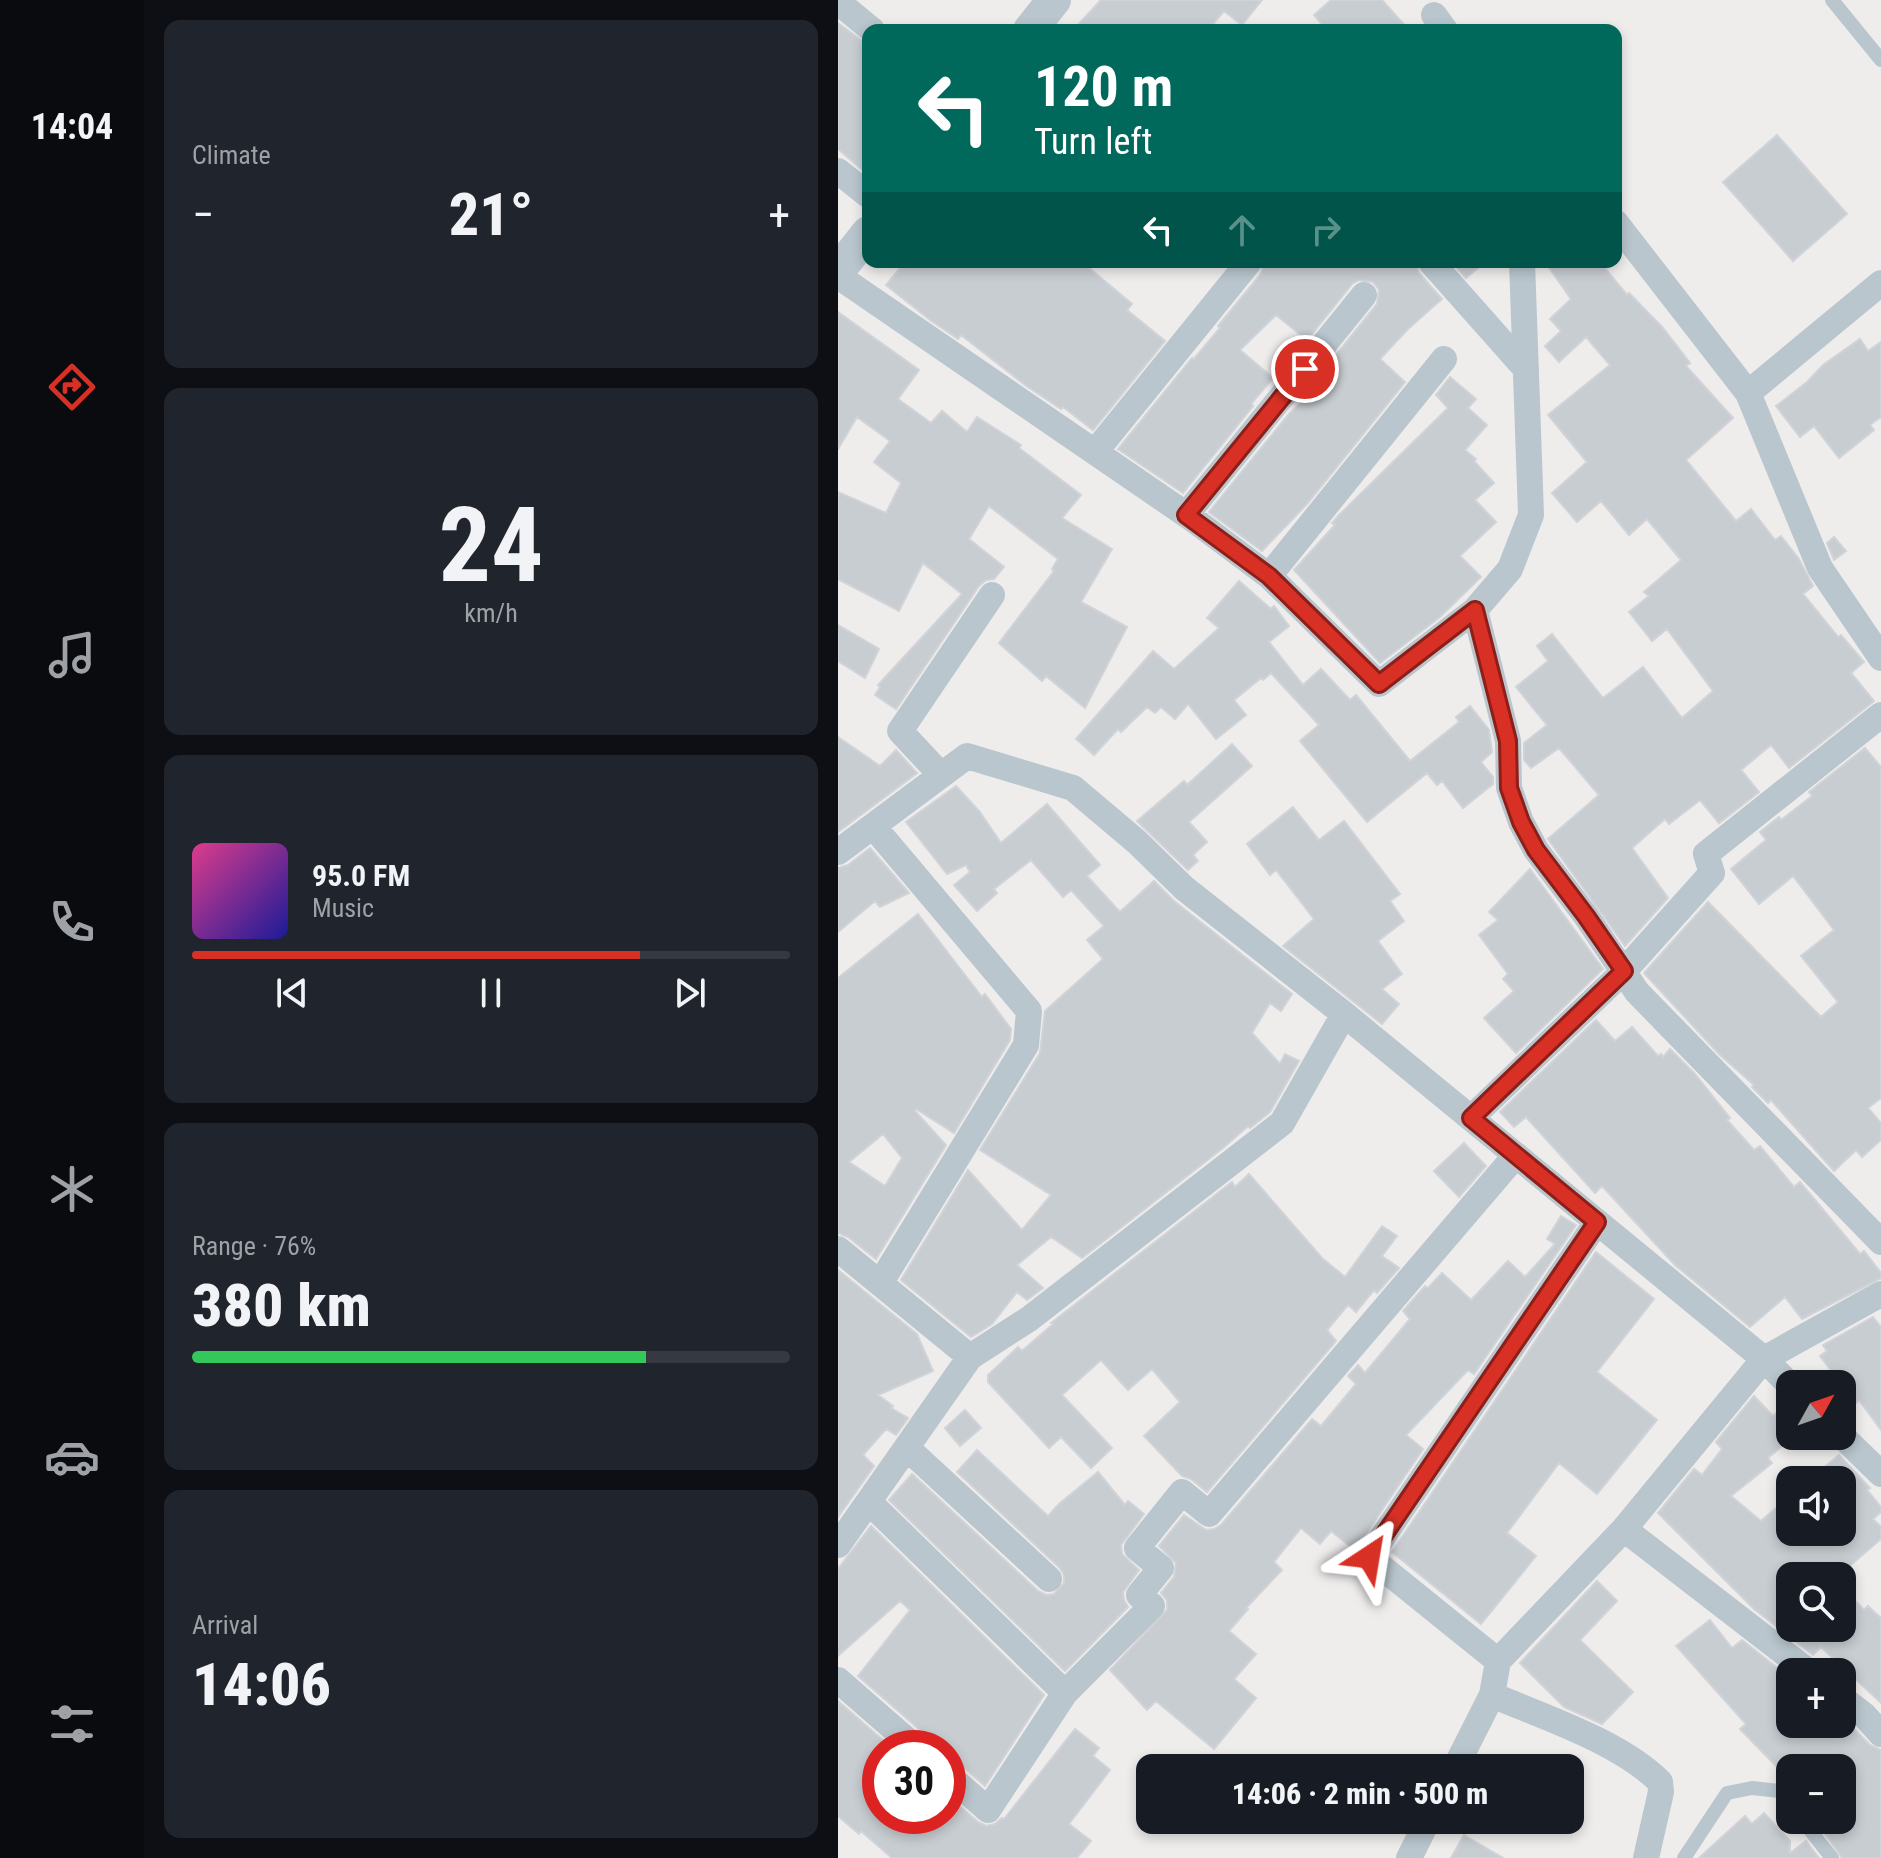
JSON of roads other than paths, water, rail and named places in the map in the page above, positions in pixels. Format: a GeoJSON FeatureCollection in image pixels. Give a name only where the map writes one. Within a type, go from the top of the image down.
{"type":"FeatureCollection","features":[{"type":"Feature","properties":{"kind":"street"},"geometry":{"type":"LineString","coordinates":[[1035,24],[1054,0]]}},
{"type":"Feature","properties":{"kind":"street"},"geometry":{"type":"LineString","coordinates":[[838,2],[865,24]]}},
{"type":"Feature","properties":{"kind":"street"},"geometry":{"type":"LineString","coordinates":[[838,171],[862,190]]}},
{"type":"Feature","properties":{"kind":"street"},"geometry":{"type":"LineString","coordinates":[[1622,231],[1748,393],[1820,568],[1881,658]]}},
{"type":"Feature","properties":{"kind":"street"},"geometry":{"type":"LineString","coordinates":[[862,241],[838,273],[1269,576],[1379,684],[1475,610],[1510,569],[1531,515],[1522,268]]}},
{"type":"Feature","properties":{"kind":"street"},"geometry":{"type":"LineString","coordinates":[[1095,452],[1244,268]]}},
{"type":"Feature","properties":{"kind":"street"},"geometry":{"type":"LineString","coordinates":[[1436,268],[1526,369]]}},
{"type":"Feature","properties":{"kind":"street"},"geometry":{"type":"LineString","coordinates":[[1748,393],[1881,283]]}},
{"type":"Feature","properties":{"kind":"street"},"geometry":{"type":"LineString","coordinates":[[1186,515],[1364,295]]}},
{"type":"Feature","properties":{"kind":"street"},"geometry":{"type":"LineString","coordinates":[[1269,576],[1444,359]]}},
{"type":"Feature","properties":{"kind":"street"},"geometry":{"type":"LineString","coordinates":[[941,775],[900,731],[992,595]]}},
{"type":"Feature","properties":{"kind":"street"},"geometry":{"type":"LineString","coordinates":[[1475,610],[1508,741],[1509,788],[1521,822],[1536,850],[1586,916],[1637,992],[1881,1242]]}},
{"type":"Feature","properties":{"kind":"street"},"geometry":{"type":"LineString","coordinates":[[1471,1118],[1624,971],[1712,873],[1706,854],[1881,715]]}},
{"type":"Feature","properties":{"kind":"street"},"geometry":{"type":"LineString","coordinates":[[838,852],[967,756],[1073,788],[1137,842],[1184,888],[1344,1014],[1776,1371]]}},
{"type":"Feature","properties":{"kind":"street"},"geometry":{"type":"LineString","coordinates":[[873,826],[1029,1011],[1026,1045],[881,1282]]}},
{"type":"Feature","properties":{"kind":"street"},"geometry":{"type":"LineString","coordinates":[[838,1545],[970,1357],[1029,1319],[1282,1123],[1344,1014]]}},
{"type":"Feature","properties":{"kind":"street"},"geometry":{"type":"LineString","coordinates":[[966,1791],[988,1810],[1065,1693],[1152,1606],[1139,1595],[1161,1568],[1137,1548],[1182,1492],[1209,1514],[1516,1155]]}},
{"type":"Feature","properties":{"kind":"street"},"geometry":{"type":"LineString","coordinates":[[1498,1661],[1369,1557],[1597,1222]]}},
{"type":"Feature","properties":{"kind":"street"},"geometry":{"type":"LineString","coordinates":[[838,1249],[970,1357]]}},
{"type":"Feature","properties":{"kind":"street"},"geometry":{"type":"LineString","coordinates":[[1462,1754],[1492,1695],[1498,1661],[1624,1529],[1764,1359],[1881,1294]]}},
{"type":"Feature","properties":{"kind":"street"},"geometry":{"type":"LineString","coordinates":[[907,1448],[1049,1579]]}},
{"type":"Feature","properties":{"kind":"street"},"geometry":{"type":"LineString","coordinates":[[1856,1450],[1881,1474]]}},
{"type":"Feature","properties":{"kind":"street"},"geometry":{"type":"LineString","coordinates":[[869,1502],[1065,1693]]}},
{"type":"Feature","properties":{"kind":"street"},"geometry":{"type":"LineString","coordinates":[[1624,1529],[1791,1658]]}},
{"type":"Feature","properties":{"kind":"street"},"geometry":{"type":"LineString","coordinates":[[838,1680],[895,1730]]}},
{"type":"Feature","properties":{"kind":"street"},"geometry":{"type":"LineString","coordinates":[[1492,1695],[1578,1731],[1646,1767],[1660,1782],[1661,1792],[1646,1858]]}},
{"type":"Feature","properties":{"kind":"street"},"geometry":{"type":"LineString","coordinates":[[1856,1709],[1881,1734]]}},
{"type":"Feature","properties":{"kind":"street"},"geometry":{"type":"LineString","coordinates":[[1409,1858],[1421,1834]]}},
{"type":"Feature","properties":{"kind":"lane"},"geometry":{"type":"LineString","coordinates":[[1832,0],[1881,60]]}},
{"type":"Feature","properties":{"kind":"lane"},"geometry":{"type":"LineString","coordinates":[[1684,1858],[1727,1793],[1752,1788],[1776,1791]]}},
{"type":"Feature","properties":{"kind":"lane"},"geometry":{"type":"LineString","coordinates":[[1813,1834],[1832,1858]]}}]}
